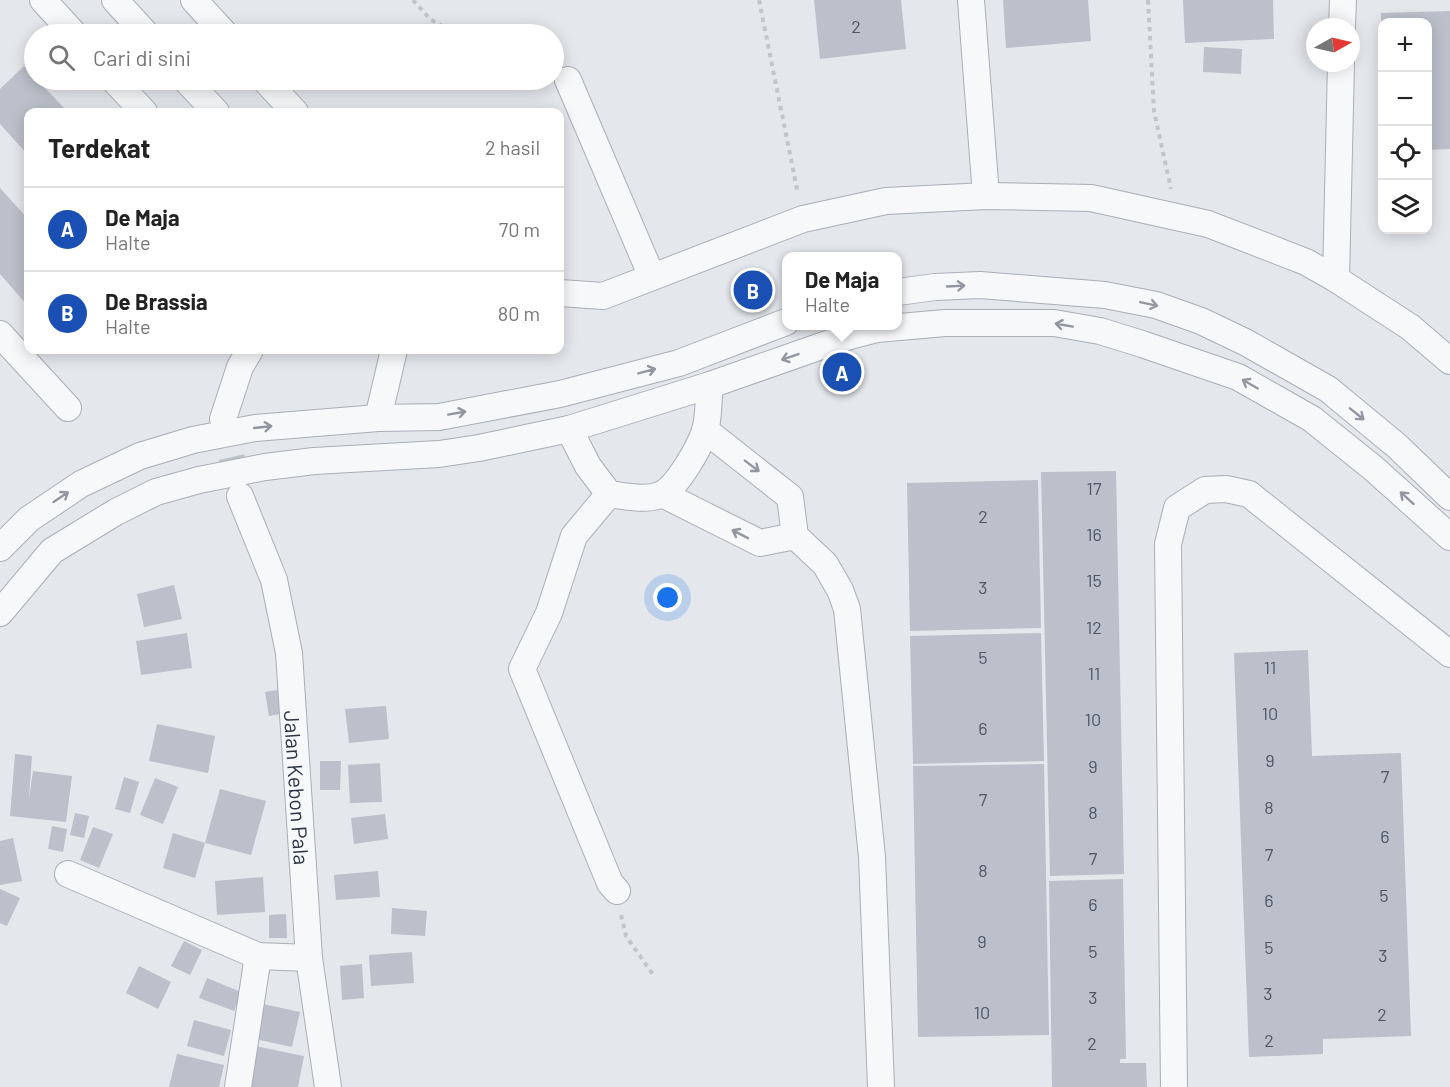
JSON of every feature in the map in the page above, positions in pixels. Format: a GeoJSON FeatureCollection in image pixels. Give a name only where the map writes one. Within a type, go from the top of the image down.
{"type":"FeatureCollection","features":[{"type":"Feature","properties":{"kind":"street"},"geometry":{"type":"LineString","coordinates":[[43,0],[65,24]]}},
{"type":"Feature","properties":{"kind":"street"},"geometry":{"type":"LineString","coordinates":[[115,0],[137,24]]}},
{"type":"Feature","properties":{"kind":"street"},"geometry":{"type":"LineString","coordinates":[[194,0],[216,24]]}},
{"type":"Feature","properties":{"kind":"street"},"geometry":{"type":"LineString","coordinates":[[971,0],[986,196]]}},
{"type":"Feature","properties":{"kind":"street"},"geometry":{"type":"LineString","coordinates":[[1342,18],[1343,0]]}},
{"type":"Feature","properties":{"kind":"street"},"geometry":{"type":"LineString","coordinates":[[1336,279],[1341,72]]}},
{"type":"Feature","properties":{"kind":"street"},"geometry":{"type":"LineString","coordinates":[[568,80],[652,277]]}},
{"type":"Feature","properties":{"kind":"street"},"geometry":{"type":"LineString","coordinates":[[123,90],[140,108]]}},
{"type":"Feature","properties":{"kind":"street"},"geometry":{"type":"LineString","coordinates":[[195,90],[212,108]]}},
{"type":"Feature","properties":{"kind":"street"},"geometry":{"type":"LineString","coordinates":[[275,90],[291,108]]}},
{"type":"Feature","properties":{"kind":"street"},"geometry":{"type":"LineString","coordinates":[[564,294],[603,296],[803,219],[886,201],[986,196],[1091,198],[1208,224],[1306,262],[1410,327],[1450,361]]}},
{"type":"Feature","properties":{"kind":"street"},"geometry":{"type":"LineString","coordinates":[[902,291],[980,285],[1106,295],[1156,305],[1201,321],[1245,342],[1328,389],[1397,446],[1450,497]]}},
{"type":"Feature","properties":{"kind":"street"},"geometry":{"type":"LineString","coordinates":[[902,327],[945,323],[1054,323],[1121,337],[1238,377],[1312,419],[1373,468],[1450,537]]}},
{"type":"Feature","properties":{"kind":"street"},"geometry":{"type":"LineString","coordinates":[[0,548],[29,519],[81,484],[140,456],[193,440],[255,428],[378,418],[439,417],[560,394],[679,363],[782,324]]}},
{"type":"Feature","properties":{"kind":"street"},"geometry":{"type":"LineString","coordinates":[[0,613],[52,551],[116,512],[156,492],[199,480],[265,467],[314,461],[439,454],[569,429],[710,385],[873,330]]}},
{"type":"Feature","properties":{"kind":"street"},"geometry":{"type":"LineString","coordinates":[[0,334],[68,408]]}},
{"type":"Feature","properties":{"kind":"street"},"geometry":{"type":"LineString","coordinates":[[223,419],[240,367],[248,354]]}},
{"type":"Feature","properties":{"kind":"street"},"geometry":{"type":"LineString","coordinates":[[378,418],[393,354]]}},
{"type":"Feature","properties":{"kind":"street"},"geometry":{"type":"LineString","coordinates":[[569,429],[588,466],[609,494],[643,498],[662,494],[675,482],[693,457],[705,430],[710,385]]}},
{"type":"Feature","properties":{"kind":"street"},"geometry":{"type":"LineString","coordinates":[[1312,419],[1328,389]]}},
{"type":"Feature","properties":{"kind":"street"},"geometry":{"type":"LineString","coordinates":[[705,430],[790,497],[795,536],[825,564],[840,590],[847,609],[872,857],[880,1087]]}},
{"type":"Feature","properties":{"kind":"street"},"geometry":{"type":"LineString","coordinates":[[1174,1087],[1168,544],[1177,508],[1205,490],[1226,489],[1249,494],[1450,654]]}},
{"type":"Feature","properties":{"kind":"street"},"geometry":{"type":"LineString","coordinates":[[609,494],[574,536],[549,614],[522,669],[610,883],[620,897]]}},
{"type":"Feature","properties":{"kind":"street"},"geometry":{"type":"LineString","coordinates":[[662,494],[760,543],[795,536]]}},
{"type":"Feature","properties":{"kind":"street","name":"Jalan Kebon Pala"},"geometry":{"type":"LineString","coordinates":[[240,496],[274,580],[289,653],[309,958],[328,1087]]}},
{"type":"Feature","properties":{"kind":"street"},"geometry":{"type":"LineString","coordinates":[[29,519],[52,551]]}},
{"type":"Feature","properties":{"kind":"street"},"geometry":{"type":"LineString","coordinates":[[68,874],[258,956],[309,958]]}},
{"type":"Feature","properties":{"kind":"street"},"geometry":{"type":"LineString","coordinates":[[238,1087],[258,956]]}},
{"type":"Feature","properties":{"kind":"path"},"geometry":{"type":"LineString","coordinates":[[413,0],[430,19],[439,24]]}},
{"type":"Feature","properties":{"kind":"path"},"geometry":{"type":"LineString","coordinates":[[759,0],[803,219]]}},
{"type":"Feature","properties":{"kind":"path"},"geometry":{"type":"LineString","coordinates":[[1148,0],[1154,111],[1177,217]]}},
{"type":"Feature","properties":{"kind":"path"},"geometry":{"type":"LineString","coordinates":[[620,897],[626,936],[654,976]]}},
{"type":"Feature","properties":{"kind":"building"},"geometry":{"type":"Polygon","coordinates":[[[814,0],[901,0],[906,49],[820,59],[814,0]]]}},
{"type":"Feature","properties":{"kind":"building"},"geometry":{"type":"Polygon","coordinates":[[[1003,0],[1088,0],[1091,41],[1006,48],[1003,0]]]}},
{"type":"Feature","properties":{"kind":"building"},"geometry":{"type":"Polygon","coordinates":[[[1183,0],[1273,0],[1274,39],[1185,43],[1183,0]]]}},
{"type":"Feature","properties":{"kind":"building"},"geometry":{"type":"Polygon","coordinates":[[[1450,11],[1450,149],[1432,150],[1432,18],[1381,18],[1381,13],[1450,11]]]}},
{"type":"Feature","properties":{"kind":"building"},"geometry":{"type":"Polygon","coordinates":[[[1204,47],[1242,49],[1241,74],[1203,72],[1204,47]]]}},
{"type":"Feature","properties":{"kind":"building"},"geometry":{"type":"Polygon","coordinates":[[[24,66],[24,90],[47,90],[64,108],[24,108],[24,151],[0,124],[0,89],[24,66]]]}},
{"type":"Feature","properties":{"kind":"building"},"geometry":{"type":"Polygon","coordinates":[[[0,188],[24,215],[24,301],[0,274],[0,188]]]}},
{"type":"Feature","properties":{"kind":"building"},"geometry":{"type":"Polygon","coordinates":[[[1116,471],[1124,874],[1050,876],[1041,472],[1116,471]]]}},
{"type":"Feature","properties":{"kind":"building"},"geometry":{"type":"Polygon","coordinates":[[[1038,480],[1041,628],[910,631],[907,483],[1038,480]]]}},
{"type":"Feature","properties":{"kind":"building"},"geometry":{"type":"Polygon","coordinates":[[[174,585],[182,619],[144,627],[137,594],[174,585]]]}},
{"type":"Feature","properties":{"kind":"building"},"geometry":{"type":"Polygon","coordinates":[[[187,633],[192,668],[141,675],[136,641],[187,633]]]}},
{"type":"Feature","properties":{"kind":"building"},"geometry":{"type":"Polygon","coordinates":[[[1041,633],[1044,761],[913,764],[910,636],[1041,633]]]}},
{"type":"Feature","properties":{"kind":"building"},"geometry":{"type":"Polygon","coordinates":[[[1308,650],[1312,756],[1401,753],[1411,1036],[1323,1039],[1323,1054],[1249,1057],[1234,653],[1308,650]]]}},
{"type":"Feature","properties":{"kind":"building"},"geometry":{"type":"Polygon","coordinates":[[[282,689],[287,713],[269,716],[265,692],[282,689]]]}},
{"type":"Feature","properties":{"kind":"building"},"geometry":{"type":"Polygon","coordinates":[[[386,706],[389,739],[349,743],[345,709],[386,706]]]}},
{"type":"Feature","properties":{"kind":"building"},"geometry":{"type":"Polygon","coordinates":[[[157,724],[215,736],[208,773],[149,761],[157,724]]]}},
{"type":"Feature","properties":{"kind":"building"},"geometry":{"type":"Polygon","coordinates":[[[15,754],[32,756],[29,799],[33,771],[72,776],[66,822],[10,816],[15,754]]]}},
{"type":"Feature","properties":{"kind":"building"},"geometry":{"type":"Polygon","coordinates":[[[320,761],[341,761],[340,790],[320,790],[320,761]]]}},
{"type":"Feature","properties":{"kind":"building"},"geometry":{"type":"Polygon","coordinates":[[[380,763],[382,802],[350,803],[348,765],[380,763]]]}},
{"type":"Feature","properties":{"kind":"building"},"geometry":{"type":"Polygon","coordinates":[[[1044,764],[1049,1035],[918,1037],[913,766],[1044,764]]]}},
{"type":"Feature","properties":{"kind":"building"},"geometry":{"type":"Polygon","coordinates":[[[124,777],[139,782],[130,813],[115,809],[124,777]]]}},
{"type":"Feature","properties":{"kind":"building"},"geometry":{"type":"Polygon","coordinates":[[[155,778],[178,787],[163,824],[140,815],[155,778]]]}},
{"type":"Feature","properties":{"kind":"building"},"geometry":{"type":"Polygon","coordinates":[[[220,789],[266,801],[251,855],[205,843],[220,789]]]}},
{"type":"Feature","properties":{"kind":"building"},"geometry":{"type":"Polygon","coordinates":[[[75,813],[89,816],[84,838],[70,835],[75,813]]]}},
{"type":"Feature","properties":{"kind":"building"},"geometry":{"type":"Polygon","coordinates":[[[385,814],[388,839],[354,844],[351,818],[385,814]]]}},
{"type":"Feature","properties":{"kind":"building"},"geometry":{"type":"Polygon","coordinates":[[[52,826],[67,829],[63,852],[48,849],[52,826]]]}},
{"type":"Feature","properties":{"kind":"building"},"geometry":{"type":"Polygon","coordinates":[[[93,827],[113,834],[99,868],[80,860],[93,827]]]}},
{"type":"Feature","properties":{"kind":"building"},"geometry":{"type":"Polygon","coordinates":[[[173,833],[205,843],[195,878],[163,868],[173,833]]]}},
{"type":"Feature","properties":{"kind":"building"},"geometry":{"type":"Polygon","coordinates":[[[13,838],[22,881],[0,885],[0,841],[13,838]]]}},
{"type":"Feature","properties":{"kind":"building"},"geometry":{"type":"Polygon","coordinates":[[[378,871],[380,897],[336,900],[334,875],[378,871]]]}},
{"type":"Feature","properties":{"kind":"building"},"geometry":{"type":"Polygon","coordinates":[[[263,877],[265,912],[217,915],[215,881],[263,877]]]}},
{"type":"Feature","properties":{"kind":"building"},"geometry":{"type":"Polygon","coordinates":[[[1123,879],[1126,1059],[1120,1059],[1120,1063],[1146,1063],[1147,1087],[1052,1087],[1049,881],[1123,879]]]}},
{"type":"Feature","properties":{"kind":"building"},"geometry":{"type":"Polygon","coordinates":[[[0,889],[20,898],[7,926],[0,923],[0,889]]]}},
{"type":"Feature","properties":{"kind":"building"},"geometry":{"type":"Polygon","coordinates":[[[392,908],[427,911],[425,936],[391,934],[392,908]]]}},
{"type":"Feature","properties":{"kind":"building"},"geometry":{"type":"Polygon","coordinates":[[[286,914],[287,938],[269,938],[269,915],[286,914]]]}},
{"type":"Feature","properties":{"kind":"building"},"geometry":{"type":"Polygon","coordinates":[[[184,941],[202,950],[190,975],[171,966],[184,941]]]}},
{"type":"Feature","properties":{"kind":"building"},"geometry":{"type":"Polygon","coordinates":[[[412,952],[414,983],[371,986],[369,955],[412,952]]]}},
{"type":"Feature","properties":{"kind":"building"},"geometry":{"type":"Polygon","coordinates":[[[362,964],[364,998],[342,1000],[340,966],[362,964]]]}},
{"type":"Feature","properties":{"kind":"building"},"geometry":{"type":"Polygon","coordinates":[[[139,966],[171,982],[158,1009],[126,993],[139,966]]]}},
{"type":"Feature","properties":{"kind":"building"},"geometry":{"type":"Polygon","coordinates":[[[207,978],[241,992],[234,1011],[199,998],[207,978]]]}},
{"type":"Feature","properties":{"kind":"building"},"geometry":{"type":"Polygon","coordinates":[[[263,1004],[300,1012],[292,1047],[255,1039],[263,1004]]]}},
{"type":"Feature","properties":{"kind":"building"},"geometry":{"type":"Polygon","coordinates":[[[194,1020],[231,1030],[224,1056],[187,1046],[194,1020]]]}},
{"type":"Feature","properties":{"kind":"building"},"geometry":{"type":"Polygon","coordinates":[[[255,1046],[304,1056],[298,1087],[248,1087],[255,1046]]]}},
{"type":"Feature","properties":{"kind":"building"},"geometry":{"type":"Polygon","coordinates":[[[177,1054],[224,1065],[219,1087],[169,1087],[177,1054]]]}},
{"type":"Feature","properties":{"kind":"tunnel"},"geometry":{"type":"LineString","coordinates":[[223,419],[240,495]]}},
{"type":"Feature","properties":{"kind":"place","name":"De Brassia"},"geometry":{"type":"Point","coordinates":[753,290]}},
{"type":"Feature","properties":{"kind":"place","name":"De Maja"},"geometry":{"type":"Point","coordinates":[842,372]}}]}
